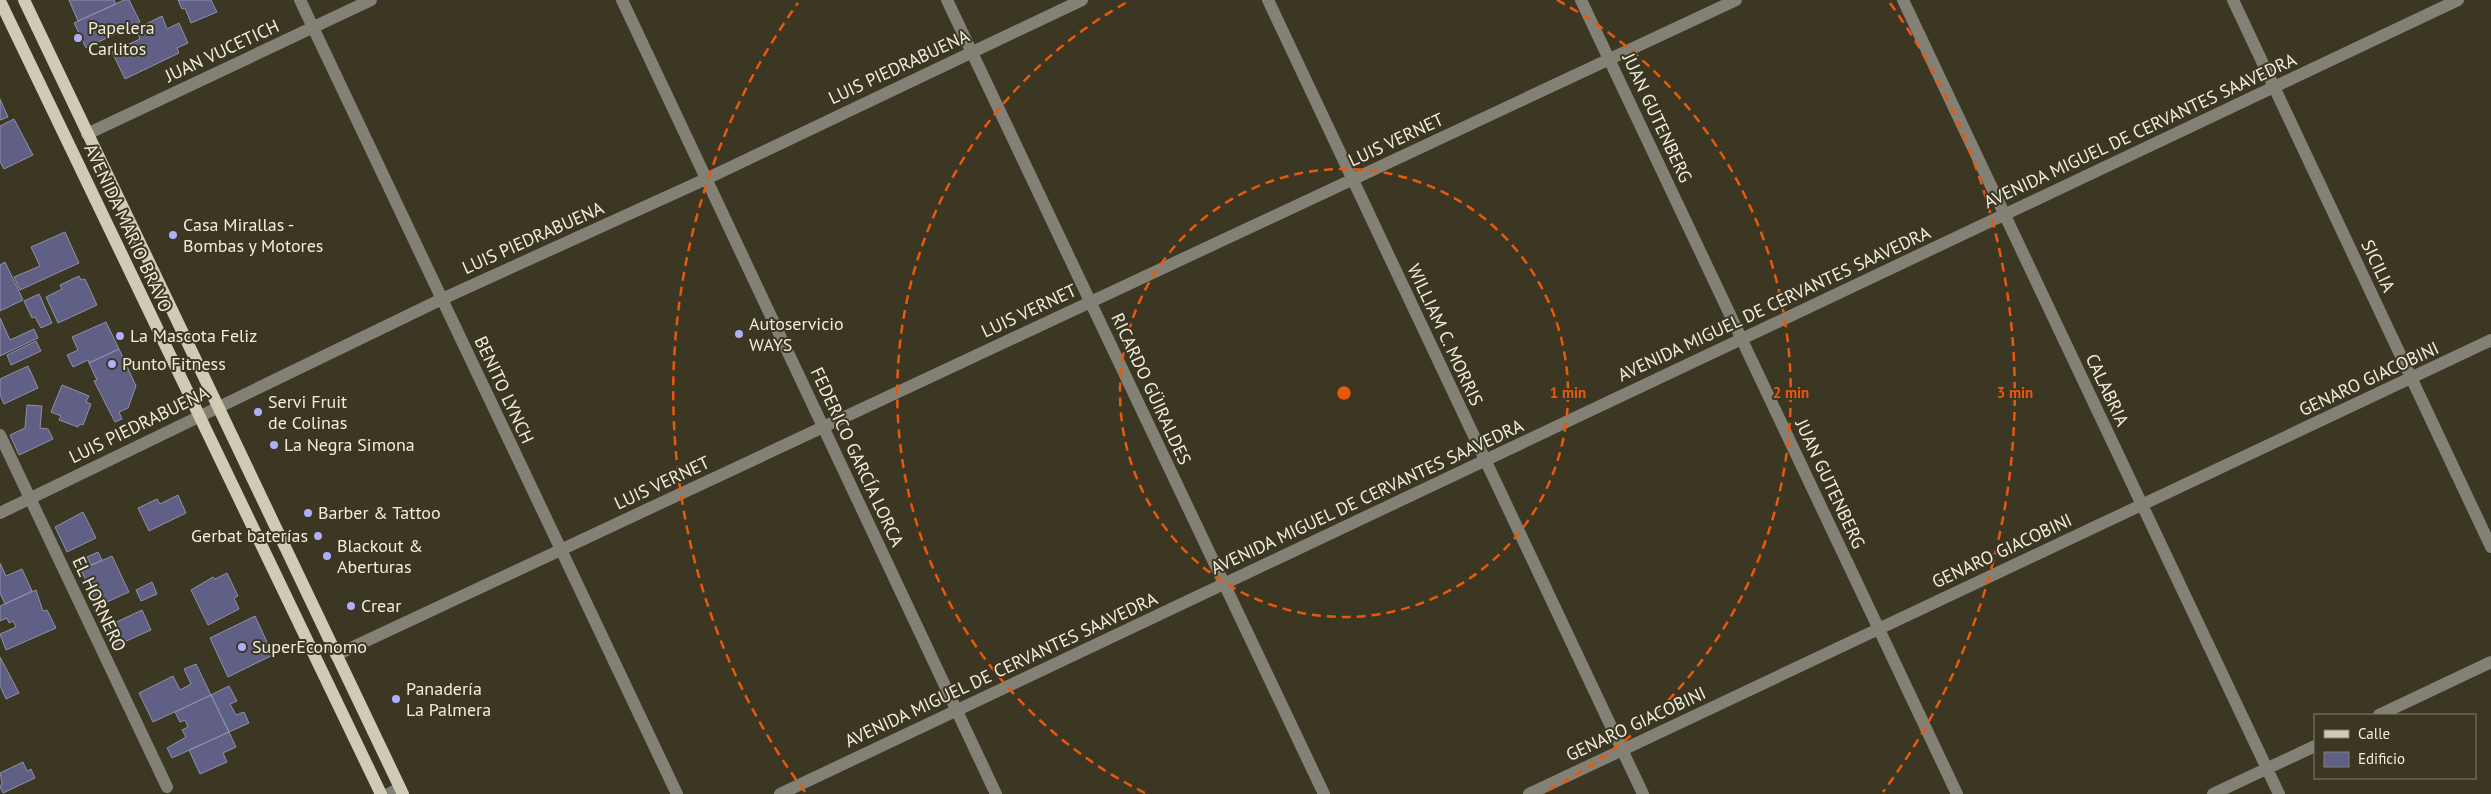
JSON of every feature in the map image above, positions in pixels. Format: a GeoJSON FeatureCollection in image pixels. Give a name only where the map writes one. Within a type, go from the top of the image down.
{"type":"FeatureCollection","features":[{"type":"Feature","properties":{"kind":"main road","name":"AVENIDA MARIO BRAVO"},"geometry":{"type":"LineString","coordinates":[[24,0],[402,791]]}},
{"type":"Feature","properties":{"kind":"main road","name":"AVENIDA MARIO BRAVO"},"geometry":{"type":"LineString","coordinates":[[0,1],[381,794]]}},
{"type":"Feature","properties":{"kind":"street","name":"BENITO LYNCH"},"geometry":{"type":"LineString","coordinates":[[300,0],[677,794]]}},
{"type":"Feature","properties":{"kind":"street","name":"JUAN VUCETICH"},"geometry":{"type":"LineString","coordinates":[[87,134],[371,0]]}},
{"type":"Feature","properties":{"kind":"street","name":"FEDERICO GARCÍA LORCA"},"geometry":{"type":"LineString","coordinates":[[622,0],[996,794]]}},
{"type":"Feature","properties":{"kind":"street","name":"RICARDO GÜIRALDES"},"geometry":{"type":"LineString","coordinates":[[947,0],[1324,794]]}},
{"type":"Feature","properties":{"kind":"street","name":"LUIS PIEDRABUENA"},"geometry":{"type":"LineString","coordinates":[[0,512],[442,299],[706,179],[1082,0]]}},
{"type":"Feature","properties":{"kind":"street","name":"WILLIAM C. MORRIS"},"geometry":{"type":"LineString","coordinates":[[1268,0],[1484,461],[1643,794]]}},
{"type":"Feature","properties":{"kind":"street","name":"JUAN GUTENBERG"},"geometry":{"type":"LineString","coordinates":[[1581,0],[1957,794]]}},
{"type":"Feature","properties":{"kind":"street","name":"LUIS VERNET"},"geometry":{"type":"LineString","coordinates":[[336,655],[1736,0]]}},
{"type":"Feature","properties":{"kind":"street","name":"CALABRIA"},"geometry":{"type":"LineString","coordinates":[[1904,0],[2279,794]]}},
{"type":"Feature","properties":{"kind":"street","name":"SICILIA"},"geometry":{"type":"LineString","coordinates":[[2233,0],[2491,547]]}},
{"type":"Feature","properties":{"kind":"street","name":"AVENIDA MIGUEL DE CERVANTES SAAVEDRA"},"geometry":{"type":"LineString","coordinates":[[780,794],[2458,0]]}},
{"type":"Feature","properties":{"kind":"street","name":"GENARO GIACOBINI"},"geometry":{"type":"LineString","coordinates":[[1529,794],[2491,340]]}},
{"type":"Feature","properties":{"kind":"street","name":"EL HORNERO"},"geometry":{"type":"LineString","coordinates":[[0,436],[167,787]]}},
{"type":"Feature","properties":{"kind":"street"},"geometry":{"type":"LineString","coordinates":[[2381,714],[2491,662]]}},
{"type":"Feature","properties":{"kind":"street"},"geometry":{"type":"LineString","coordinates":[[2213,794],[2314,746]]}},
{"type":"Feature","properties":{"kind":"street"},"geometry":{"type":"LineString","coordinates":[[388,794],[402,791]]}},
{"type":"Feature","properties":{"kind":"building"},"geometry":{"type":"Polygon","coordinates":[[[69,0],[114,0],[116,4],[78,21],[69,0]]]}},
{"type":"Feature","properties":{"kind":"building"},"geometry":{"type":"Polygon","coordinates":[[[124,0],[129,0],[140,22],[86,48],[74,23],[124,0]]]}},
{"type":"Feature","properties":{"kind":"building"},"geometry":{"type":"Polygon","coordinates":[[[178,0],[211,0],[217,12],[191,23],[185,8],[182,9],[178,0]]]}},
{"type":"Feature","properties":{"kind":"building"},"geometry":{"type":"Polygon","coordinates":[[[162,16],[167,29],[179,23],[188,43],[177,48],[179,53],[125,79],[112,52],[140,39],[136,29],[162,16]]]}},
{"type":"Feature","properties":{"kind":"building"},"geometry":{"type":"Polygon","coordinates":[[[0,99],[8,117],[0,120],[0,99]]]}},
{"type":"Feature","properties":{"kind":"building"},"geometry":{"type":"Polygon","coordinates":[[[14,119],[33,155],[4,169],[0,162],[0,126],[14,119]]]}},
{"type":"Feature","properties":{"kind":"building"},"geometry":{"type":"Polygon","coordinates":[[[65,232],[79,263],[20,290],[14,277],[40,266],[31,247],[65,232]]]}},
{"type":"Feature","properties":{"kind":"building"},"geometry":{"type":"Polygon","coordinates":[[[5,262],[23,300],[0,311],[0,265],[5,262]]]}},
{"type":"Feature","properties":{"kind":"building"},"geometry":{"type":"Polygon","coordinates":[[[79,276],[81,280],[85,279],[97,305],[58,323],[46,297],[62,289],[60,285],[79,276]]]}},
{"type":"Feature","properties":{"kind":"building"},"geometry":{"type":"Polygon","coordinates":[[[39,294],[52,323],[41,328],[35,317],[32,318],[24,301],[39,294]]]}},
{"type":"Feature","properties":{"kind":"building"},"geometry":{"type":"Polygon","coordinates":[[[0,318],[10,340],[34,329],[38,338],[0,356],[0,318]]]}},
{"type":"Feature","properties":{"kind":"building"},"geometry":{"type":"Polygon","coordinates":[[[106,322],[119,349],[89,363],[88,360],[73,367],[67,355],[78,350],[72,337],[106,322]]]}},
{"type":"Feature","properties":{"kind":"building"},"geometry":{"type":"Polygon","coordinates":[[[36,341],[41,351],[11,365],[7,355],[36,341]]]}},
{"type":"Feature","properties":{"kind":"building"},"geometry":{"type":"Polygon","coordinates":[[[119,349],[136,386],[128,408],[119,412],[122,419],[115,422],[94,381],[97,380],[89,363],[119,349]]]}},
{"type":"Feature","properties":{"kind":"building"},"geometry":{"type":"Polygon","coordinates":[[[28,366],[38,388],[4,404],[0,395],[0,379],[28,366]]]}},
{"type":"Feature","properties":{"kind":"building"},"geometry":{"type":"Polygon","coordinates":[[[62,385],[89,396],[86,402],[91,404],[83,425],[80,424],[78,427],[59,420],[61,416],[51,412],[62,385]]]}},
{"type":"Feature","properties":{"kind":"building"},"geometry":{"type":"Polygon","coordinates":[[[27,405],[42,406],[40,428],[48,429],[53,439],[19,455],[10,435],[25,428],[27,405]]]}},
{"type":"Feature","properties":{"kind":"building"},"geometry":{"type":"Polygon","coordinates":[[[178,495],[186,513],[149,531],[138,508],[157,499],[160,504],[178,495]]]}},
{"type":"Feature","properties":{"kind":"building"},"geometry":{"type":"Polygon","coordinates":[[[83,512],[96,538],[67,552],[55,527],[83,512]]]}},
{"type":"Feature","properties":{"kind":"building"},"geometry":{"type":"Polygon","coordinates":[[[98,552],[102,560],[91,565],[87,557],[98,552]]]}},
{"type":"Feature","properties":{"kind":"building"},"geometry":{"type":"Polygon","coordinates":[[[112,556],[129,592],[98,606],[81,570],[112,556]]]}},
{"type":"Feature","properties":{"kind":"building"},"geometry":{"type":"Polygon","coordinates":[[[0,563],[6,576],[22,569],[32,591],[5,604],[0,593],[0,563]]]}},
{"type":"Feature","properties":{"kind":"building"},"geometry":{"type":"Polygon","coordinates":[[[227,573],[238,596],[234,598],[239,609],[208,625],[191,590],[213,577],[215,579],[227,573]]]}},
{"type":"Feature","properties":{"kind":"building"},"geometry":{"type":"Polygon","coordinates":[[[152,582],[157,594],[141,601],[136,590],[152,582]]]}},
{"type":"Feature","properties":{"kind":"building"},"geometry":{"type":"Polygon","coordinates":[[[36,590],[43,611],[47,610],[56,628],[6,650],[0,634],[16,627],[13,621],[9,623],[7,618],[0,621],[0,606],[36,590]]]}},
{"type":"Feature","properties":{"kind":"building"},"geometry":{"type":"Polygon","coordinates":[[[142,610],[151,630],[115,646],[106,627],[142,610]]]}},
{"type":"Feature","properties":{"kind":"building","name":"SuperEconomo"},"geometry":{"type":"Polygon","coordinates":[[[255,616],[273,655],[228,677],[210,638],[255,616]]]}},
{"type":"Feature","properties":{"kind":"building"},"geometry":{"type":"Polygon","coordinates":[[[0,657],[19,693],[6,699],[0,686],[0,657]]]}},
{"type":"Feature","properties":{"kind":"building"},"geometry":{"type":"Polygon","coordinates":[[[196,664],[211,695],[153,722],[139,693],[173,676],[180,690],[191,684],[184,669],[196,664]]]}},
{"type":"Feature","properties":{"kind":"building"},"geometry":{"type":"Polygon","coordinates":[[[229,686],[237,701],[230,704],[236,715],[244,712],[249,723],[229,732],[211,695],[229,686]]]}},
{"type":"Feature","properties":{"kind":"building"},"geometry":{"type":"Polygon","coordinates":[[[211,695],[229,732],[172,758],[167,748],[186,737],[182,730],[188,727],[185,720],[180,722],[175,712],[211,695]]]}},
{"type":"Feature","properties":{"kind":"building"},"geometry":{"type":"Polygon","coordinates":[[[229,732],[236,747],[223,753],[227,762],[200,774],[189,750],[229,732]]]}},
{"type":"Feature","properties":{"kind":"building"},"geometry":{"type":"Polygon","coordinates":[[[23,762],[27,771],[31,769],[35,778],[3,793],[0,787],[2,783],[0,773],[23,762]]]}},
{"type":"Feature","properties":{"kind":"place","name":"Papelera Carlitos"},"geometry":{"type":"Point","coordinates":[78,38]}},
{"type":"Feature","properties":{"kind":"place","name":"Casa Mirallas - Bombas y Motores"},"geometry":{"type":"Point","coordinates":[173,235]}},
{"type":"Feature","properties":{"kind":"place","name":"Autoservicio WAYS"},"geometry":{"type":"Point","coordinates":[739,334]}},
{"type":"Feature","properties":{"kind":"place","name":"La Mascota Feliz"},"geometry":{"type":"Point","coordinates":[120,336]}},
{"type":"Feature","properties":{"kind":"place","name":"Punto Fitness"},"geometry":{"type":"Point","coordinates":[112,364]}},
{"type":"Feature","properties":{"kind":"place","name":"Servi Fruit de Colinas"},"geometry":{"type":"Point","coordinates":[258,412]}},
{"type":"Feature","properties":{"kind":"place","name":"La Negra Simona"},"geometry":{"type":"Point","coordinates":[274,445]}},
{"type":"Feature","properties":{"kind":"place","name":"Barber & Tattoo"},"geometry":{"type":"Point","coordinates":[308,513]}},
{"type":"Feature","properties":{"kind":"place","name":"Gerbat baterías"},"geometry":{"type":"Point","coordinates":[318,536]}},
{"type":"Feature","properties":{"kind":"place","name":"Blackout & Aberturas"},"geometry":{"type":"Point","coordinates":[327,556]}},
{"type":"Feature","properties":{"kind":"place","name":"Crear"},"geometry":{"type":"Point","coordinates":[351,606]}},
{"type":"Feature","properties":{"kind":"place","name":"SuperEconomo"},"geometry":{"type":"Point","coordinates":[242,647]}},
{"type":"Feature","properties":{"kind":"place","name":"Panadería La Palmera"},"geometry":{"type":"Point","coordinates":[396,699]}}]}
